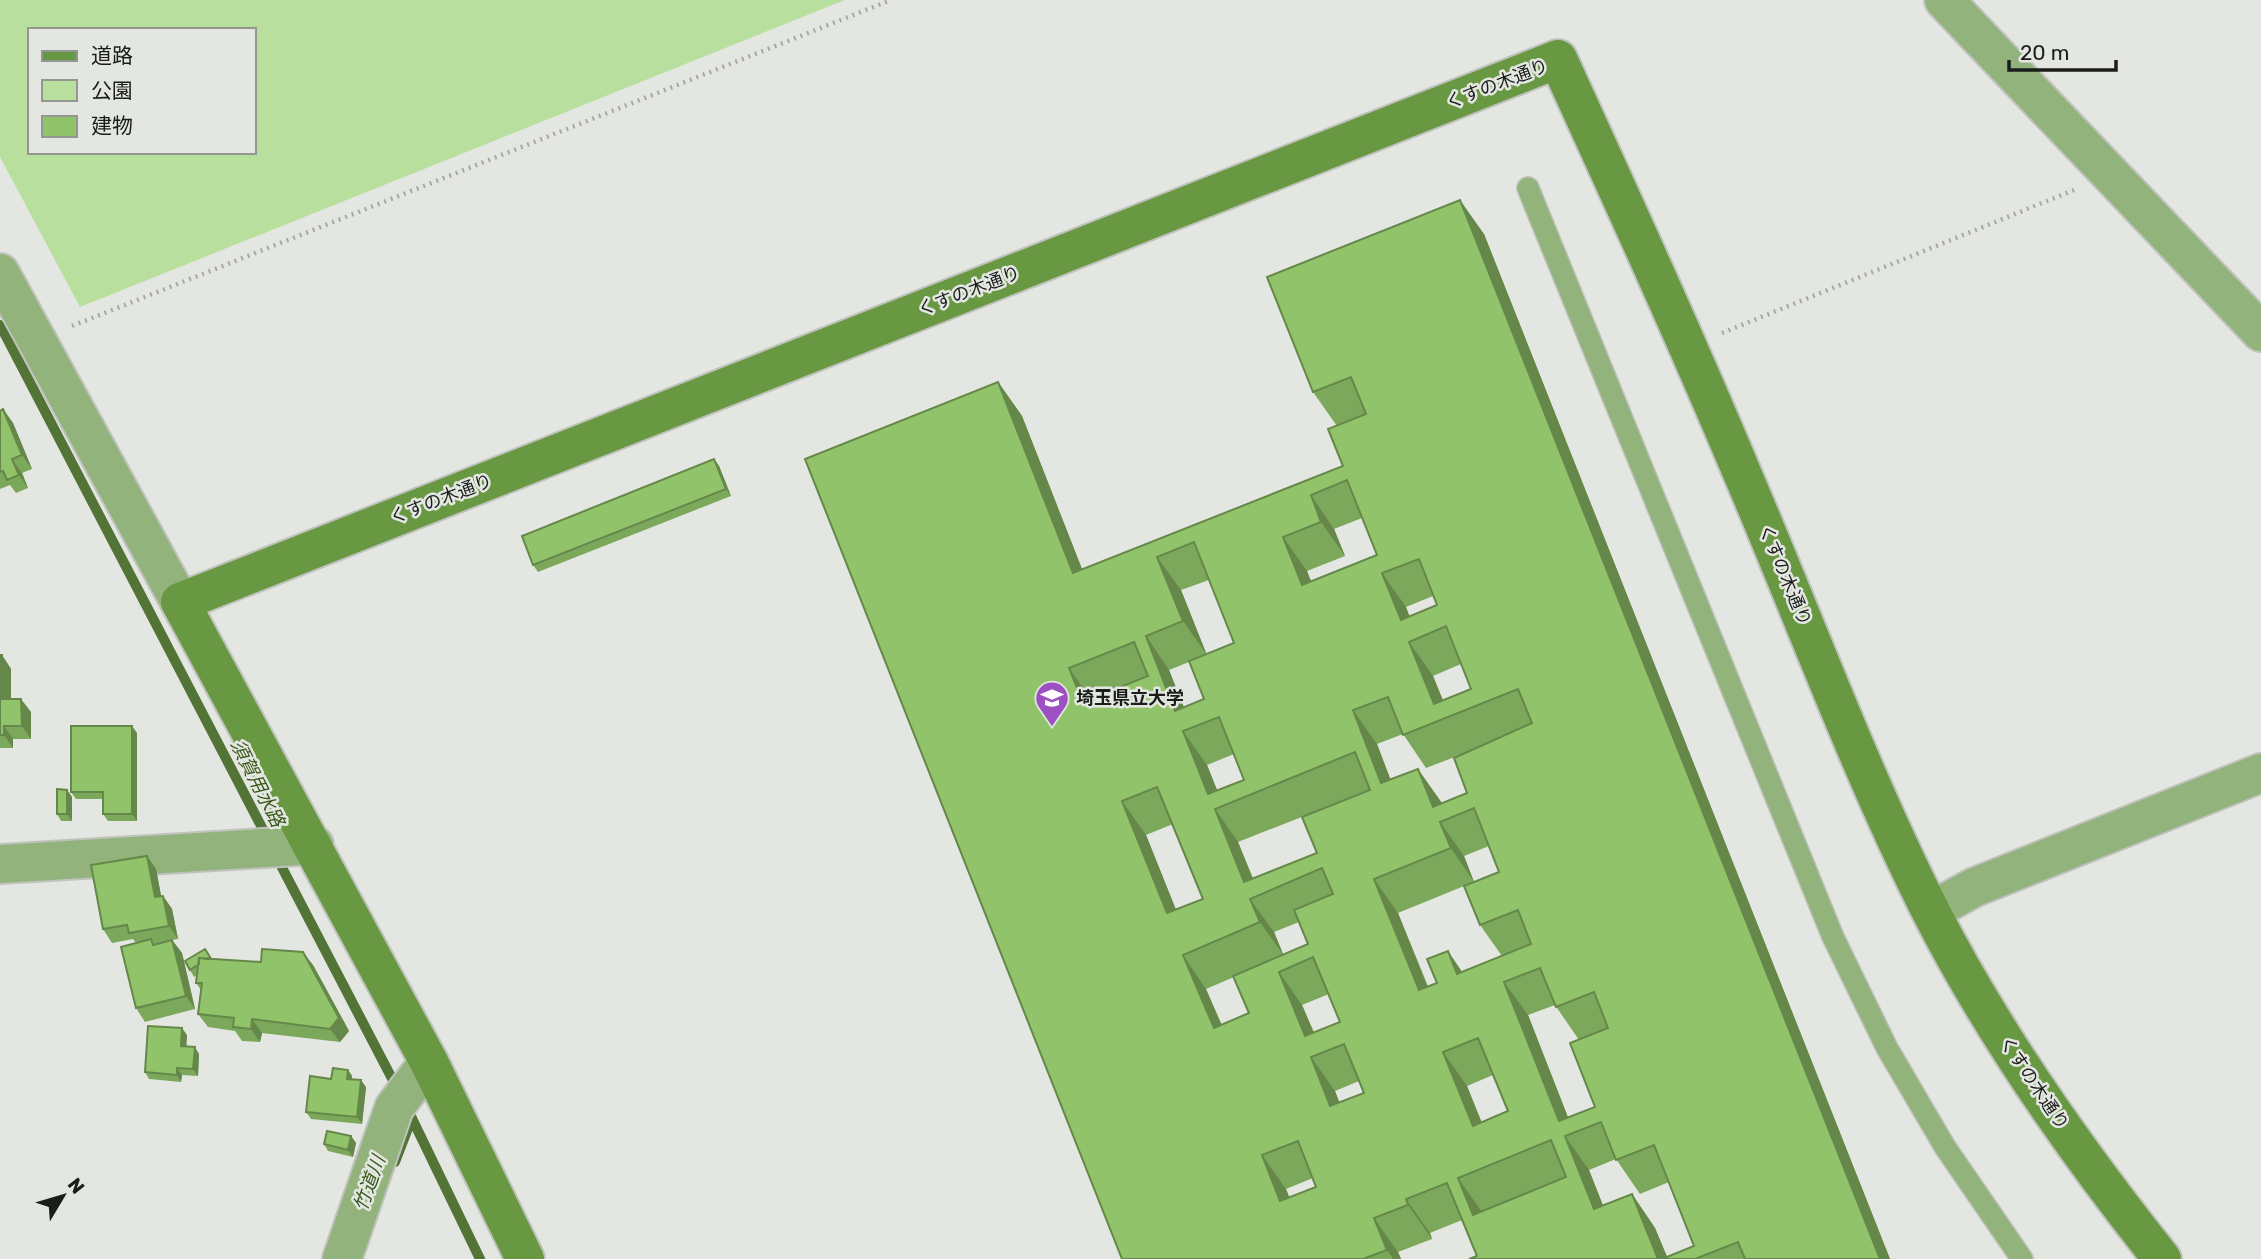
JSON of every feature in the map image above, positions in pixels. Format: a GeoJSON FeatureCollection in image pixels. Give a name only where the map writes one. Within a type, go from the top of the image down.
{"type":"FeatureCollection","features":[{"type":"Feature","properties":{"kind":"street"},"geometry":{"type":"LineString","coordinates":[[1944,0],[2261,332]]}},
{"type":"Feature","properties":{"kind":"street","name":"くすの木通り"},"geometry":{"type":"LineString","coordinates":[[180,601],[1558,60],[1689,346],[1893,831],[1931,911],[2005,1043],[2109,1193],[2162,1259]]}},
{"type":"Feature","properties":{"kind":"street"},"geometry":{"type":"LineString","coordinates":[[0,273],[314,845],[429,1062],[525,1259]]}},
{"type":"Feature","properties":{"kind":"street"},"geometry":{"type":"LineString","coordinates":[[1931,911],[1975,887],[2261,772]]}},
{"type":"Feature","properties":{"kind":"street"},"geometry":{"type":"LineString","coordinates":[[0,864],[314,845]]}},
{"type":"Feature","properties":{"kind":"street"},"geometry":{"type":"LineString","coordinates":[[342,1259],[394,1108],[429,1062]]}},
{"type":"Feature","properties":{"kind":"lane"},"geometry":{"type":"LineString","coordinates":[[1528,188],[1833,937],[1887,1048],[1926,1114],[2022,1259]]}},
{"type":"Feature","properties":{"kind":"path"},"geometry":{"type":"LineString","coordinates":[[35,341],[891,0]]}},
{"type":"Feature","properties":{"kind":"path"},"geometry":{"type":"LineString","coordinates":[[1689,346],[2111,175]]}},
{"type":"Feature","properties":{"kind":"green space"},"geometry":{"type":"Polygon","coordinates":[[[0,0],[845,0],[80,307],[0,157],[0,0]]]}},
{"type":"Feature","properties":{"kind":"building","name":"埼玉県立大学"},"geometry":{"type":"Polygon","coordinates":[[[1460,200],[1880,1259],[1745,1259],[1738,1242],[1695,1259],[1662,1259],[1694,1246],[1654,1145],[1616,1160],[1601,1122],[1565,1136],[1594,1209],[1632,1194],[1658,1259],[1469,1259],[1477,1256],[1447,1183],[1406,1199],[1408,1205],[1374,1218],[1387,1250],[1363,1259],[1122,1259],[805,459],[998,382],[1073,573],[1343,466],[1328,429],[1366,414],[1351,377],[1313,392],[1267,277],[1460,200]],[[1347,480],[1311,495],[1321,522],[1283,537],[1302,585],[1377,555],[1347,480]],[[1194,542],[1157,557],[1183,621],[1146,636],[1175,711],[1204,699],[1189,661],[1234,643],[1194,542]],[[1419,559],[1382,573],[1401,620],[1437,605],[1419,559]],[[1446,626],[1409,642],[1434,704],[1471,689],[1446,626]],[[1134,642],[1069,668],[1083,702],[1148,676],[1134,642]],[[1518,689],[1403,735],[1388,697],[1353,710],[1381,783],[1418,769],[1433,807],[1467,793],[1454,758],[1532,723],[1518,689]],[[1219,717],[1183,731],[1208,794],[1244,780],[1219,717]],[[1355,752],[1215,809],[1244,882],[1317,853],[1302,817],[1370,790],[1355,752]],[[1157,787],[1122,801],[1167,913],[1203,899],[1157,787]],[[1474,808],[1440,822],[1451,848],[1374,879],[1419,990],[1437,983],[1427,959],[1448,951],[1457,974],[1531,944],[1518,910],[1480,925],[1464,886],[1499,872],[1474,808]],[[1322,868],[1250,899],[1260,922],[1183,955],[1214,1028],[1249,1013],[1233,976],[1308,944],[1294,910],[1333,894],[1322,868]],[[1313,957],[1279,972],[1305,1036],[1340,1022],[1313,957]],[[1540,968],[1504,982],[1559,1121],[1595,1107],[1570,1043],[1608,1028],[1594,992],[1556,1007],[1540,968]],[[1478,1038],[1443,1052],[1473,1126],[1508,1111],[1478,1038]],[[1344,1044],[1311,1057],[1330,1106],[1364,1093],[1344,1044]],[[1551,1140],[1458,1178],[1473,1215],[1566,1177],[1551,1140]],[[1298,1141],[1262,1155],[1280,1201],[1316,1187],[1298,1141]]]}},
{"type":"Feature","properties":{"kind":"building"},"geometry":{"type":"Polygon","coordinates":[[[3,409],[22,455],[12,459],[19,475],[7,480],[3,471],[0,472],[0,411],[3,409]]]}},
{"type":"Feature","properties":{"kind":"building"},"geometry":{"type":"Polygon","coordinates":[[[714,459],[726,489],[533,565],[522,536],[714,459]]]}},
{"type":"Feature","properties":{"kind":"building"},"geometry":{"type":"Polygon","coordinates":[[[0,655],[2,699],[21,699],[22,726],[4,726],[4,735],[0,735],[0,655]]]}},
{"type":"Feature","properties":{"kind":"building"},"geometry":{"type":"Polygon","coordinates":[[[71,726],[132,726],[132,814],[103,814],[103,792],[71,792],[71,726]]]}},
{"type":"Feature","properties":{"kind":"building"},"geometry":{"type":"Polygon","coordinates":[[[57,789],[67,790],[67,814],[57,814],[57,789]]]}},
{"type":"Feature","properties":{"kind":"building"},"geometry":{"type":"Polygon","coordinates":[[[147,856],[155,897],[163,896],[169,926],[129,933],[127,925],[103,929],[91,865],[147,856]]]}},
{"type":"Feature","properties":{"kind":"building"},"geometry":{"type":"Polygon","coordinates":[[[151,939],[153,945],[172,940],[186,996],[136,1008],[121,947],[151,939]]]}},
{"type":"Feature","properties":{"kind":"building"},"geometry":{"type":"Polygon","coordinates":[[[205,949],[210,957],[199,958],[199,964],[190,970],[185,961],[205,949]]]}},
{"type":"Feature","properties":{"kind":"building"},"geometry":{"type":"Polygon","coordinates":[[[262,949],[303,952],[339,1018],[330,1029],[252,1019],[251,1029],[233,1027],[234,1018],[198,1014],[202,983],[196,983],[199,958],[261,962],[262,949]]]}},
{"type":"Feature","properties":{"kind":"building"},"geometry":{"type":"Polygon","coordinates":[[[148,1026],[182,1028],[181,1046],[195,1047],[193,1069],[177,1068],[177,1075],[145,1072],[148,1026]]]}},
{"type":"Feature","properties":{"kind":"building"},"geometry":{"type":"Polygon","coordinates":[[[333,1068],[348,1070],[347,1079],[361,1080],[357,1117],[306,1112],[310,1076],[331,1079],[333,1068]]]}},
{"type":"Feature","properties":{"kind":"building"},"geometry":{"type":"Polygon","coordinates":[[[327,1131],[351,1136],[348,1150],[324,1144],[327,1131]]]}},
{"type":"Feature","properties":{"kind":"waterway","name":"須賀用水路"},"geometry":{"type":"LineString","coordinates":[[0,325],[269,841]]}},
{"type":"Feature","properties":{"kind":"waterway","name":"須賀用水路"},"geometry":{"type":"LineString","coordinates":[[276,856],[398,1090]]}},
{"type":"Feature","properties":{"kind":"waterway","name":"須賀用水路"},"geometry":{"type":"LineString","coordinates":[[405,1104],[480,1259]]}},
{"type":"Feature","properties":{"kind":"waterway","name":"竹道川"},"geometry":{"type":"LineString","coordinates":[[395,1162],[412,1118]]}},
{"type":"Feature","properties":{"kind":"place","name":"埼玉県立大学"},"geometry":{"type":"Point","coordinates":[1052,728]}}]}
